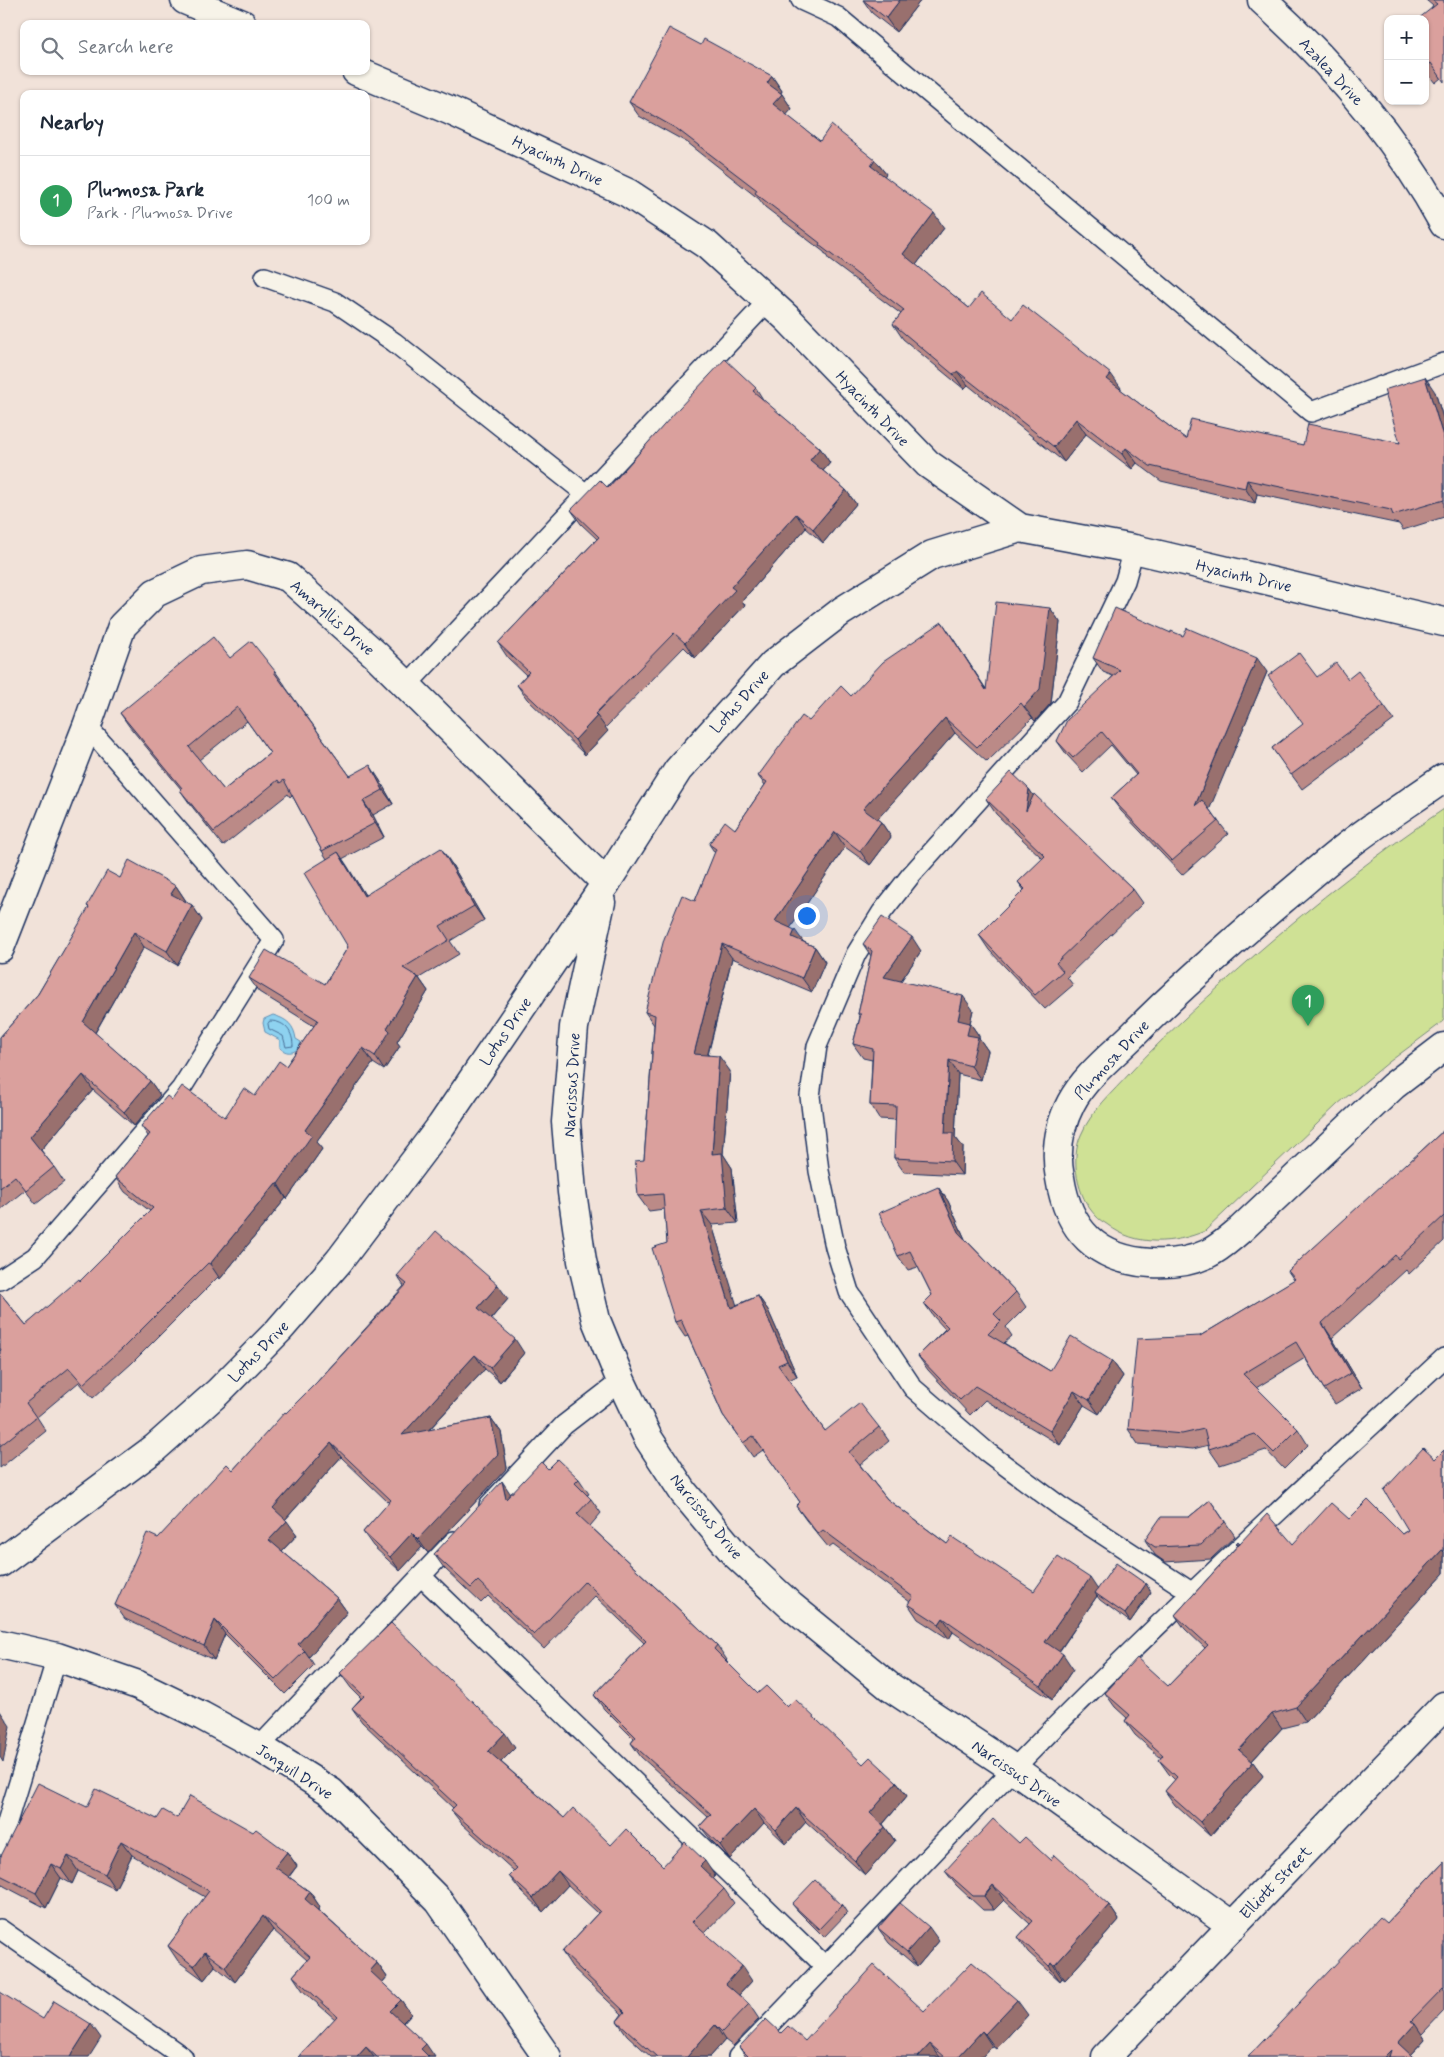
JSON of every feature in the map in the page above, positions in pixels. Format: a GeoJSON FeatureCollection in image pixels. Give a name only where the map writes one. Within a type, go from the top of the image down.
{"type":"FeatureCollection","features":[{"type":"Feature","properties":{"kind":"street"},"geometry":{"type":"LineString","coordinates":[[185,0],[232,20]]}},
{"type":"Feature","properties":{"kind":"street","name":"Azalea Drive"},"geometry":{"type":"LineString","coordinates":[[1262,0],[1356,94],[1405,160],[1428,194],[1444,224]]}},
{"type":"Feature","properties":{"kind":"street","name":"Hyacinth Drive"},"geometry":{"type":"LineString","coordinates":[[366,75],[449,110],[628,193],[707,245],[788,319],[928,464],[1020,528],[1134,549],[1444,622]]}},
{"type":"Feature","properties":{"kind":"street","name":"Lotus Drive"},"geometry":{"type":"LineString","coordinates":[[0,1563],[155,1448],[218,1392],[279,1330],[339,1260],[441,1126],[606,883],[678,770],[772,664],[842,611],[932,555],[1020,528]]}},
{"type":"Feature","properties":{"kind":"street","name":"Amaryllis Drive"},"geometry":{"type":"LineString","coordinates":[[0,948],[87,726],[122,626],[155,593],[201,571],[247,565],[288,577],[407,685],[606,883]]}},
{"type":"Feature","properties":{"kind":"street","name":"Plumosa Drive"},"geometry":{"type":"LineString","coordinates":[[1444,778],[1350,844],[1229,944],[1156,1011],[1086,1082],[1067,1111],[1058,1146],[1062,1194],[1070,1215],[1084,1235],[1093,1243],[1103,1250],[1123,1258],[1146,1262],[1170,1263],[1192,1260],[1207,1254],[1220,1247],[1240,1230],[1393,1086],[1444,1047]]}},
{"type":"Feature","properties":{"kind":"street","name":"Narcissus Drive"},"geometry":{"type":"LineString","coordinates":[[606,883],[589,951],[574,1027],[566,1122],[572,1192],[582,1261],[596,1320],[620,1381],[648,1438],[684,1493],[734,1553],[791,1606],[890,1687],[1014,1769],[1233,1926]]}},
{"type":"Feature","properties":{"kind":"street","name":"Jonquil Drive"},"geometry":{"type":"LineString","coordinates":[[0,1644],[57,1656],[138,1685],[202,1716],[259,1747],[331,1792],[439,1901],[547,2057]]}},
{"type":"Feature","properties":{"kind":"street","name":"Elliott Street"},"geometry":{"type":"LineString","coordinates":[[1106,2057],[1444,1706]]}},
{"type":"Feature","properties":{"kind":"lane"},"geometry":{"type":"LineString","coordinates":[[801,0],[838,17],[1311,412],[1444,363]]}},
{"type":"Feature","properties":{"kind":"lane"},"geometry":{"type":"LineString","coordinates":[[265,277],[334,302],[394,342],[586,494]]}},
{"type":"Feature","properties":{"kind":"lane"},"geometry":{"type":"LineString","coordinates":[[407,685],[768,301]]}},
{"type":"Feature","properties":{"kind":"lane"},"geometry":{"type":"LineString","coordinates":[[1134,549],[1125,581],[1067,702],[911,875],[882,912],[856,954],[817,1046],[810,1096],[819,1171],[835,1247],[849,1292],[913,1388],[987,1452],[1060,1507],[1191,1592]]}},
{"type":"Feature","properties":{"kind":"lane"},"geometry":{"type":"LineString","coordinates":[[0,1280],[35,1257],[181,1089],[274,940],[87,726]]}},
{"type":"Feature","properties":{"kind":"lane"},"geometry":{"type":"LineString","coordinates":[[738,2057],[1014,1769],[1191,1592],[1444,1358]]}},
{"type":"Feature","properties":{"kind":"lane"},"geometry":{"type":"LineString","coordinates":[[259,1747],[564,1425],[620,1381]]}},
{"type":"Feature","properties":{"kind":"lane"},"geometry":{"type":"LineString","coordinates":[[421,1576],[826,1967]]}},
{"type":"Feature","properties":{"kind":"lane"},"geometry":{"type":"LineString","coordinates":[[0,1845],[57,1656]]}},
{"type":"Feature","properties":{"kind":"lane"},"geometry":{"type":"LineString","coordinates":[[0,1929],[182,2057]]}},
{"type":"Feature","properties":{"kind":"green space"},"geometry":{"type":"Polygon","coordinates":[[[1444,809],[1444,1021],[1389,1062],[1338,1104],[1205,1231],[1168,1241],[1143,1240],[1119,1232],[1099,1219],[1089,1208],[1080,1188],[1077,1177],[1076,1155],[1085,1126],[1103,1102],[1176,1027],[1256,954],[1348,878],[1444,809]]]}},
{"type":"Feature","properties":{"kind":"water"},"geometry":{"type":"Polygon","coordinates":[[[273,1015],[282,1018],[292,1026],[296,1039],[301,1042],[293,1052],[286,1052],[280,1048],[280,1040],[265,1032],[264,1019],[273,1015]]]}},
{"type":"Feature","properties":{"kind":"building"},"geometry":{"type":"Polygon","coordinates":[[[863,0],[900,0],[886,18],[863,0]]]}},
{"type":"Feature","properties":{"kind":"building"},"geometry":{"type":"Polygon","coordinates":[[[1432,0],[1444,0],[1444,82],[1431,63],[1429,64],[1429,15],[1423,15],[1437,4],[1432,0]]]}},
{"type":"Feature","properties":{"kind":"building"},"geometry":{"type":"Polygon","coordinates":[[[669,28],[701,45],[704,39],[772,76],[767,83],[782,94],[773,104],[820,141],[831,125],[875,160],[871,166],[934,213],[903,254],[969,308],[981,293],[1012,319],[1023,305],[1111,374],[1107,379],[1186,439],[1191,419],[1303,445],[1308,424],[1400,443],[1384,390],[1425,377],[1444,440],[1444,500],[1393,515],[1391,510],[1247,480],[1245,488],[1150,466],[1126,448],[1122,454],[1076,419],[1054,447],[957,371],[954,375],[893,324],[904,310],[755,193],[757,190],[677,129],[629,102],[669,28]]]}},
{"type":"Feature","properties":{"kind":"building"},"geometry":{"type":"Polygon","coordinates":[[[725,359],[756,388],[753,391],[820,448],[810,460],[846,490],[813,529],[796,514],[731,587],[735,590],[685,643],[674,633],[595,714],[597,716],[575,740],[517,685],[529,672],[498,643],[599,537],[571,510],[600,480],[608,488],[725,359]]]}},
{"type":"Feature","properties":{"kind":"building"},"geometry":{"type":"Polygon","coordinates":[[[996,602],[1050,608],[1040,689],[1024,707],[1021,703],[977,747],[945,718],[863,809],[881,822],[860,851],[835,832],[775,921],[795,930],[792,937],[815,947],[802,978],[722,944],[694,1054],[719,1056],[712,1154],[722,1153],[727,1208],[701,1211],[731,1308],[758,1296],[787,1361],[778,1365],[825,1431],[860,1403],[879,1427],[849,1452],[887,1499],[947,1544],[952,1537],[1034,1591],[1058,1557],[1090,1578],[1045,1642],[1063,1654],[1041,1686],[943,1618],[939,1624],[908,1604],[913,1597],[823,1530],[818,1534],[796,1506],[800,1502],[753,1436],[743,1443],[723,1415],[681,1320],[675,1322],[652,1248],[667,1243],[663,1194],[638,1196],[635,1161],[644,1160],[655,1015],[645,1012],[664,939],[682,895],[695,901],[716,849],[709,844],[725,821],[735,829],[767,782],[758,776],[802,716],[809,721],[841,686],[851,696],[883,662],[942,622],[986,690],[996,602]]]}},
{"type":"Feature","properties":{"kind":"building"},"geometry":{"type":"Polygon","coordinates":[[[1115,608],[1171,633],[1171,631],[1183,636],[1187,628],[1257,658],[1195,806],[1202,800],[1218,821],[1172,861],[1111,798],[1137,774],[1102,732],[1073,758],[1057,741],[1067,720],[1120,670],[1093,658],[1115,608]]]}},
{"type":"Feature","properties":{"kind":"building"},"geometry":{"type":"Polygon","coordinates":[[[213,637],[230,658],[251,641],[275,671],[350,776],[370,765],[383,790],[363,801],[375,823],[322,851],[284,780],[280,783],[278,780],[214,832],[180,790],[182,788],[120,713],[213,637]],[[237,707],[189,747],[224,790],[270,753],[237,707]]]}},
{"type":"Feature","properties":{"kind":"building"},"geometry":{"type":"Polygon","coordinates":[[[1299,653],[1317,677],[1336,663],[1348,679],[1358,671],[1384,706],[1291,775],[1272,748],[1303,724],[1268,676],[1299,653]]]}},
{"type":"Feature","properties":{"kind":"building"},"geometry":{"type":"Polygon","coordinates":[[[1011,772],[1029,789],[1026,811],[1034,794],[1133,889],[1056,963],[1063,971],[1035,995],[979,935],[1025,889],[1018,882],[1045,856],[986,799],[1011,772]]]}},
{"type":"Feature","properties":{"kind":"building"},"geometry":{"type":"Polygon","coordinates":[[[441,848],[474,906],[440,926],[449,940],[403,968],[418,977],[387,1028],[390,1031],[375,1056],[363,1048],[305,1130],[312,1135],[278,1184],[276,1183],[210,1264],[208,1263],[122,1349],[83,1384],[69,1368],[26,1403],[36,1417],[0,1446],[0,1293],[26,1325],[79,1279],[80,1281],[153,1208],[115,1177],[150,1134],[141,1126],[167,1096],[172,1100],[182,1086],[225,1117],[244,1088],[255,1096],[279,1061],[286,1066],[318,1020],[249,978],[266,950],[325,984],[348,947],[304,873],[338,852],[364,896],[441,848]]]}},
{"type":"Feature","properties":{"kind":"building"},"geometry":{"type":"Polygon","coordinates":[[[129,860],[176,886],[171,894],[192,905],[167,951],[134,932],[83,1022],[150,1081],[124,1112],[83,1075],[30,1137],[54,1167],[26,1190],[15,1176],[0,1188],[0,1037],[38,994],[89,907],[87,906],[107,871],[120,878],[129,860]]]}},
{"type":"Feature","properties":{"kind":"building"},"geometry":{"type":"Polygon","coordinates":[[[882,917],[912,937],[884,977],[963,996],[958,1020],[970,1023],[967,1035],[978,1037],[971,1066],[949,1060],[945,1133],[953,1133],[952,1161],[894,1158],[896,1106],[870,1105],[873,1049],[853,1044],[861,1014],[858,1014],[872,951],[863,944],[882,917]]]}},
{"type":"Feature","properties":{"kind":"building"},"geometry":{"type":"Polygon","coordinates":[[[1444,1130],[1444,1216],[1398,1259],[1395,1255],[1322,1323],[1351,1373],[1324,1389],[1296,1342],[1243,1374],[1298,1429],[1274,1453],[1255,1434],[1209,1449],[1204,1429],[1182,1434],[1128,1429],[1137,1339],[1200,1336],[1295,1279],[1288,1271],[1444,1130]]]}},
{"type":"Feature","properties":{"kind":"building"},"geometry":{"type":"Polygon","coordinates":[[[938,1187],[958,1232],[1016,1292],[994,1314],[1001,1321],[988,1334],[1050,1371],[1071,1336],[1112,1361],[1089,1400],[1074,1391],[1050,1431],[975,1386],[960,1400],[918,1356],[948,1327],[924,1303],[932,1295],[910,1251],[898,1256],[879,1213],[938,1187]]]}},
{"type":"Feature","properties":{"kind":"building"},"geometry":{"type":"Polygon","coordinates":[[[436,1231],[498,1285],[478,1308],[515,1339],[490,1368],[475,1355],[402,1435],[491,1418],[498,1454],[418,1539],[412,1533],[390,1557],[363,1532],[391,1500],[331,1443],[273,1508],[287,1521],[269,1540],[337,1598],[298,1644],[305,1651],[275,1680],[215,1620],[204,1646],[115,1605],[147,1533],[158,1538],[227,1464],[233,1470],[285,1412],[317,1382],[407,1284],[397,1276],[436,1231]]]}},
{"type":"Feature","properties":{"kind":"building"},"geometry":{"type":"Polygon","coordinates":[[[1423,1448],[1435,1459],[1444,1450],[1444,1551],[1442,1550],[1296,1707],[1272,1714],[1239,1750],[1253,1762],[1200,1822],[1165,1791],[1177,1777],[1159,1760],[1163,1755],[1125,1721],[1130,1715],[1105,1693],[1137,1658],[1168,1686],[1208,1645],[1175,1615],[1267,1514],[1293,1544],[1331,1503],[1349,1519],[1368,1500],[1402,1534],[1408,1530],[1384,1490],[1423,1448]]]}},
{"type":"Feature","properties":{"kind":"building"},"geometry":{"type":"Polygon","coordinates":[[[558,1459],[579,1479],[575,1483],[591,1499],[577,1514],[717,1645],[714,1649],[758,1693],[766,1686],[787,1707],[795,1699],[863,1764],[870,1757],[897,1782],[870,1813],[885,1827],[855,1861],[796,1808],[776,1830],[754,1809],[720,1845],[700,1826],[711,1814],[631,1743],[636,1737],[594,1695],[646,1641],[585,1581],[534,1635],[478,1581],[471,1588],[434,1554],[502,1481],[506,1499],[541,1462],[548,1469],[558,1459]]]}},
{"type":"Feature","properties":{"kind":"building"},"geometry":{"type":"Polygon","coordinates":[[[1210,1500],[1225,1522],[1201,1545],[1155,1547],[1145,1540],[1161,1517],[1189,1517],[1210,1500]]]}},
{"type":"Feature","properties":{"kind":"building"},"geometry":{"type":"Polygon","coordinates":[[[1116,1563],[1146,1584],[1125,1614],[1095,1593],[1116,1563]]]}},
{"type":"Feature","properties":{"kind":"building"},"geometry":{"type":"Polygon","coordinates":[[[391,1623],[505,1733],[488,1751],[564,1818],[573,1808],[611,1845],[626,1829],[663,1866],[685,1842],[705,1861],[700,1866],[724,1889],[692,1922],[742,1966],[726,1984],[749,2004],[722,2032],[715,2025],[687,2057],[657,2057],[617,2021],[625,2012],[562,1952],[600,1911],[558,1871],[533,1898],[509,1876],[517,1868],[451,1810],[456,1805],[352,1708],[364,1696],[340,1673],[391,1623]]]}},
{"type":"Feature","properties":{"kind":"building"},"geometry":{"type":"Polygon","coordinates":[[[38,1783],[87,1807],[96,1789],[157,1819],[163,1810],[177,1818],[190,1796],[253,1832],[256,1829],[287,1852],[275,1867],[310,1892],[305,1899],[377,1963],[370,1971],[401,2000],[390,2011],[426,2044],[421,2049],[429,2057],[377,2057],[366,2047],[357,2057],[299,2057],[337,2016],[293,1976],[310,1957],[263,1916],[225,1967],[205,1952],[194,1966],[168,1946],[209,1891],[121,1841],[105,1874],[68,1856],[61,1869],[51,1864],[36,1893],[0,1875],[0,1858],[38,1783]]]}},
{"type":"Feature","properties":{"kind":"building"},"geometry":{"type":"Polygon","coordinates":[[[993,1819],[1019,1843],[1025,1837],[1050,1860],[1054,1855],[1109,1905],[1055,1965],[1052,1963],[1049,1966],[1018,1937],[1033,1921],[993,1885],[984,1896],[973,1896],[945,1871],[993,1819]]]}},
{"type":"Feature","properties":{"kind":"building"},"geometry":{"type":"Polygon","coordinates":[[[1444,1862],[1444,1987],[1411,2021],[1415,2024],[1398,2043],[1413,2057],[1389,2057],[1391,2050],[1384,2057],[1248,2057],[1380,1917],[1387,1923],[1444,1862]]]}},
{"type":"Feature","properties":{"kind":"building"},"geometry":{"type":"Polygon","coordinates":[[[815,1880],[842,1905],[819,1929],[792,1904],[815,1880]]]}},
{"type":"Feature","properties":{"kind":"building"},"geometry":{"type":"Polygon","coordinates":[[[900,1903],[929,1927],[907,1952],[878,1928],[900,1903]]]}},
{"type":"Feature","properties":{"kind":"building"},"geometry":{"type":"Polygon","coordinates":[[[972,1962],[1017,2000],[985,2034],[982,2031],[958,2057],[945,2057],[930,2044],[918,2057],[749,2057],[739,2047],[766,2019],[781,2033],[788,2026],[805,2041],[874,1965],[924,2011],[972,1962]]]}},
{"type":"Feature","properties":{"kind":"building"},"geometry":{"type":"Polygon","coordinates":[[[0,1992],[43,2019],[54,2001],[91,2024],[70,2057],[0,2057],[0,1992]]]}},
{"type":"Feature","properties":{"kind":"place","name":"Plumosa Park"},"geometry":{"type":"Point","coordinates":[1308,1026]}}]}
